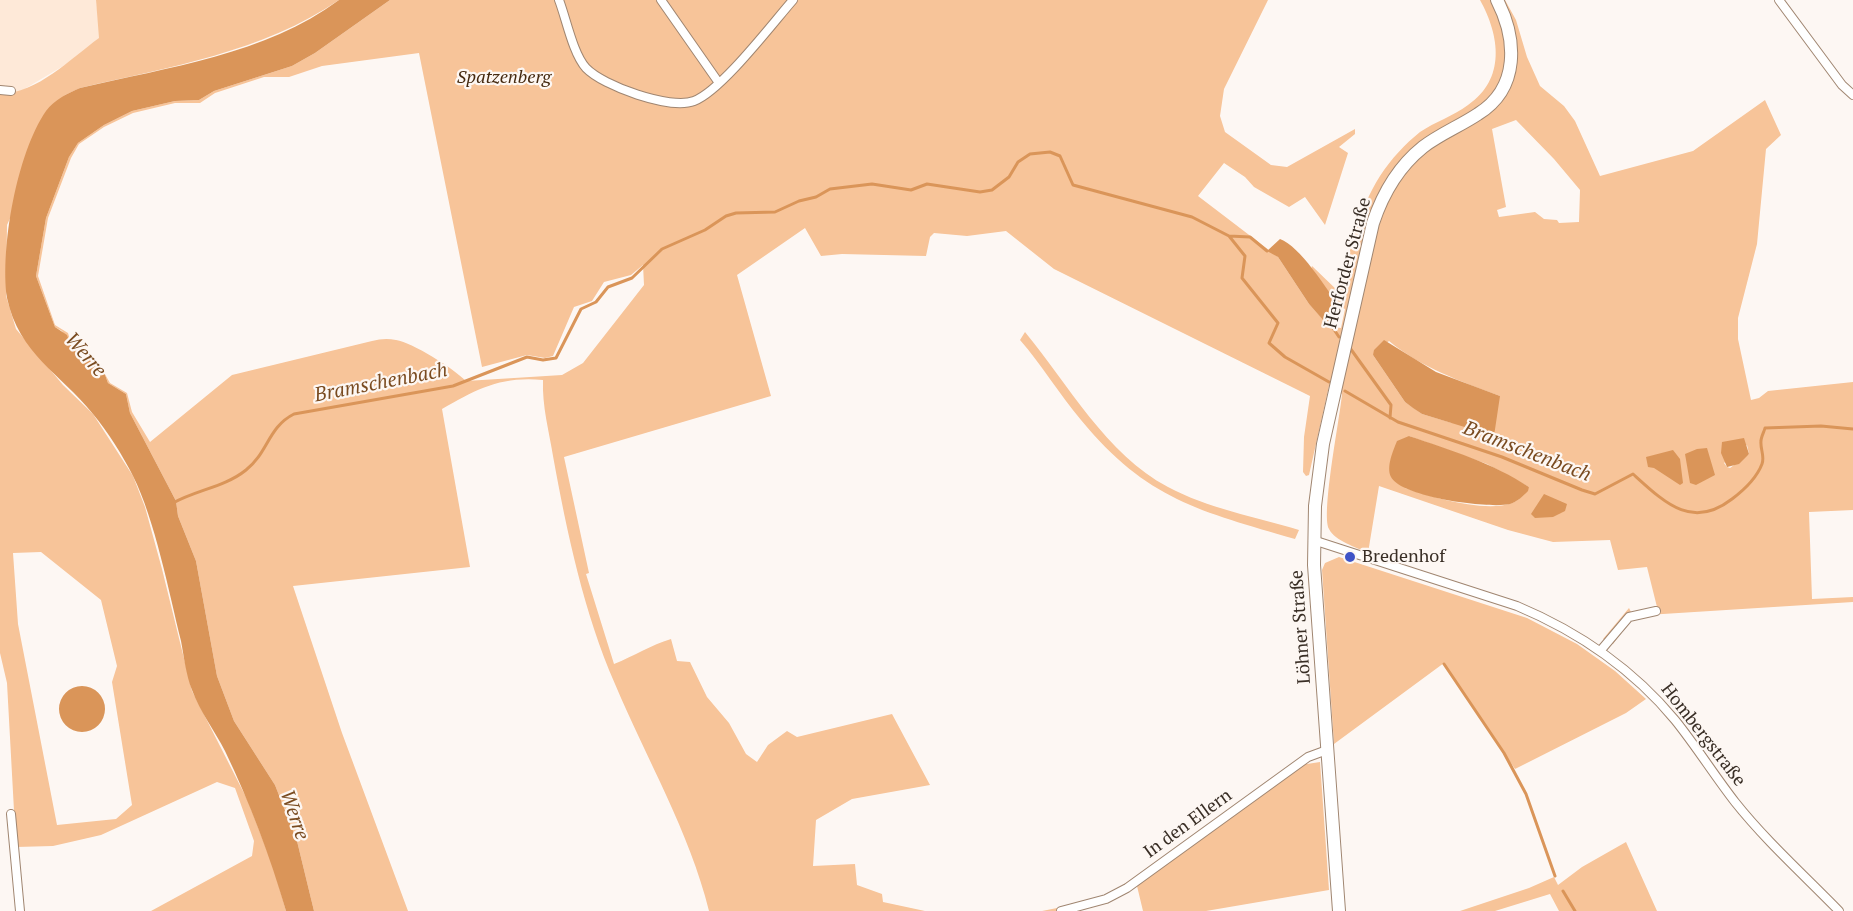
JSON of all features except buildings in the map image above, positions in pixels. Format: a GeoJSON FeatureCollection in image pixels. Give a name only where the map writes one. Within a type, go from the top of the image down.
{"type":"FeatureCollection","features":[{"type":"Feature","properties":{"kind":"main road","name":"Herforder Straße"},"geometry":{"type":"LineString","coordinates":[[1345,344],[1373,223],[1387,189],[1408,161],[1422,148],[1489,106],[1502,90],[1510,73],[1512,42],[1497,0]]}},
{"type":"Feature","properties":{"kind":"main road","name":"Löhner Straße"},"geometry":{"type":"LineString","coordinates":[[1339,911],[1313,540],[1321,452],[1345,344]]}},
{"type":"Feature","properties":{"kind":"street"},"geometry":{"type":"LineString","coordinates":[[559,0],[580,59],[586,69],[625,90],[671,103],[693,102],[719,83],[793,0]]}},
{"type":"Feature","properties":{"kind":"street"},"geometry":{"type":"LineString","coordinates":[[661,0],[719,83]]}},
{"type":"Feature","properties":{"kind":"street"},"geometry":{"type":"LineString","coordinates":[[1779,0],[1842,85],[1853,95]]}},
{"type":"Feature","properties":{"kind":"street"},"geometry":{"type":"LineString","coordinates":[[0,90],[11,91]]}},
{"type":"Feature","properties":{"kind":"street","name":"Hombergstraße"},"geometry":{"type":"LineString","coordinates":[[1313,540],[1517,606],[1544,617],[1601,650],[1653,694],[1676,721],[1741,809],[1839,911]]}},
{"type":"Feature","properties":{"kind":"street"},"geometry":{"type":"LineString","coordinates":[[1601,650],[1629,617],[1656,611]]}},
{"type":"Feature","properties":{"kind":"street","name":"In den Ellern"},"geometry":{"type":"LineString","coordinates":[[1061,911],[1106,899],[1127,888],[1308,757],[1327,750]]}},
{"type":"Feature","properties":{"kind":"street"},"geometry":{"type":"LineString","coordinates":[[11,814],[20,911]]}},
{"type":"Feature","properties":{"kind":"shaded area"},"geometry":{"type":"Polygon","coordinates":[[[0,0],[96,0],[100,38],[80,56],[16,94],[0,87],[0,0]]]}},
{"type":"Feature","properties":{"kind":"green space"},"geometry":{"type":"Polygon","coordinates":[[[96,0],[339,0],[310,18],[247,45],[181,65],[80,88],[65,95],[7,225],[6,296],[16,329],[63,385],[93,414],[133,476],[145,507],[192,691],[248,801],[274,869],[286,911],[151,911],[252,856],[254,841],[235,788],[217,782],[101,835],[53,846],[16,847],[7,683],[0,653],[0,94],[27,88],[40,81],[99,38],[96,0]],[[41,552],[13,553],[18,624],[57,825],[116,819],[132,805],[112,682],[117,666],[101,600],[41,552]]]}},
{"type":"Feature","properties":{"kind":"green space","name":"Spatzenberg"},"geometry":{"type":"Polygon","coordinates":[[[390,0],[1268,0],[1224,89],[1220,116],[1225,132],[1271,165],[1287,167],[1355,129],[1355,134],[1339,147],[1348,153],[1325,225],[1305,197],[1289,207],[1254,187],[1245,177],[1224,163],[1198,196],[1278,257],[1309,304],[1329,326],[1341,328],[1345,309],[1339,306],[1311,269],[1312,266],[1339,292],[1360,217],[1372,189],[1384,170],[1398,152],[1420,132],[1468,105],[1489,83],[1494,70],[1495,42],[1487,14],[1480,0],[1505,0],[1516,20],[1527,57],[1540,86],[1564,106],[1575,121],[1600,176],[1693,151],[1765,100],[1781,135],[1766,149],[1757,244],[1738,318],[1738,339],[1751,400],[1759,398],[1768,391],[1853,382],[1853,510],[1809,512],[1812,599],[1853,597],[1853,602],[1647,615],[1631,620],[1613,644],[1603,639],[1629,608],[1631,612],[1657,607],[1647,567],[1618,570],[1610,540],[1553,542],[1508,530],[1379,486],[1368,553],[1336,537],[1329,529],[1327,505],[1342,394],[1329,386],[1309,475],[1306,476],[1303,472],[1304,437],[1310,396],[1054,269],[1006,231],[967,236],[934,233],[930,237],[926,256],[842,254],[821,256],[805,228],[737,275],[771,396],[564,457],[589,573],[586,574],[614,664],[671,639],[677,661],[690,662],[707,697],[729,723],[746,754],[757,762],[768,745],[787,731],[797,737],[892,714],[930,785],[852,799],[816,820],[813,866],[855,864],[857,885],[882,894],[883,902],[925,911],[709,911],[701,881],[679,824],[627,712],[594,629],[564,514],[546,418],[543,380],[528,379],[502,382],[478,390],[442,409],[470,567],[293,586],[342,733],[408,911],[314,911],[297,841],[275,785],[234,721],[217,676],[196,561],[178,516],[176,501],[130,413],[126,394],[108,383],[104,373],[110,383],[127,393],[132,412],[150,442],[232,375],[378,340],[393,339],[412,346],[443,363],[466,381],[562,375],[583,363],[644,285],[643,265],[631,275],[604,282],[592,301],[574,307],[553,356],[545,358],[527,355],[482,367],[419,53],[322,66],[289,77],[264,77],[215,93],[200,103],[175,103],[133,113],[104,127],[79,144],[71,158],[48,218],[38,276],[55,325],[68,333],[71,343],[98,362],[103,371],[69,343],[62,331],[55,327],[36,276],[46,218],[69,157],[78,143],[104,125],[132,111],[175,101],[199,100],[214,91],[292,66],[315,53],[390,0]],[[1516,120],[1492,129],[1506,207],[1497,210],[1499,217],[1535,212],[1544,219],[1557,220],[1559,223],[1579,222],[1580,190],[1554,159],[1516,120]],[[1389,341],[1373,355],[1405,402],[1422,414],[1452,423],[1500,396],[1428,366],[1389,341]],[[1409,436],[1405,488],[1473,505],[1501,506],[1515,502],[1529,487],[1487,464],[1409,436]],[[1747,445],[1724,463],[1730,468],[1749,454],[1747,445]]]}},
{"type":"Feature","properties":{"kind":"green space"},"geometry":{"type":"Polygon","coordinates":[[[1025,332],[1089,417],[1126,456],[1146,473],[1168,487],[1199,501],[1299,530],[1295,539],[1231,520],[1177,499],[1129,468],[1105,447],[1065,400],[1020,340],[1025,332]]]}},
{"type":"Feature","properties":{"kind":"green space"},"geometry":{"type":"Polygon","coordinates":[[[1339,557],[1527,618],[1577,644],[1615,671],[1646,699],[1626,713],[1515,769],[1444,663],[1334,744],[1322,570],[1325,563],[1339,557]]]}},
{"type":"Feature","properties":{"kind":"green space"},"geometry":{"type":"Polygon","coordinates":[[[1301,758],[1307,764],[1320,762],[1329,890],[1206,911],[1143,911],[1137,886],[1073,911],[1042,911],[1087,902],[1112,893],[1301,758]]]}},
{"type":"Feature","properties":{"kind":"green space"},"geometry":{"type":"Polygon","coordinates":[[[1626,842],[1657,911],[1559,911],[1550,894],[1495,911],[1460,911],[1529,888],[1554,877],[1558,885],[1582,867],[1626,842]]]}},
{"type":"Feature","properties":{"kind":"water","name":"Werre"},"geometry":{"type":"Polygon","coordinates":[[[339,0],[390,0],[315,53],[292,66],[214,91],[199,100],[175,101],[132,111],[104,125],[78,143],[69,157],[46,218],[36,276],[55,327],[67,335],[70,344],[96,363],[104,372],[108,383],[126,394],[130,413],[176,501],[178,516],[196,561],[217,676],[234,721],[275,785],[297,841],[314,911],[286,911],[243,790],[190,684],[161,557],[141,494],[125,460],[99,421],[42,362],[21,334],[7,298],[6,253],[13,201],[27,151],[46,111],[57,100],[80,88],[215,57],[248,46],[310,19],[339,0]]]}},
{"type":"Feature","properties":{"kind":"water"},"geometry":{"type":"Polygon","coordinates":[[[1280,239],[1296,250],[1320,279],[1339,306],[1336,318],[1324,321],[1309,304],[1278,257],[1267,251],[1280,239]]]}},
{"type":"Feature","properties":{"kind":"water"},"geometry":{"type":"Polygon","coordinates":[[[1384,340],[1436,372],[1500,396],[1494,436],[1422,414],[1405,402],[1373,355],[1374,350],[1384,340]]]}},
{"type":"Feature","properties":{"kind":"water"},"geometry":{"type":"Polygon","coordinates":[[[1409,436],[1486,464],[1529,487],[1528,491],[1520,499],[1510,504],[1484,505],[1428,496],[1398,484],[1391,477],[1389,469],[1391,459],[1397,441],[1409,436]]]}},
{"type":"Feature","properties":{"kind":"water"},"geometry":{"type":"Polygon","coordinates":[[[1744,438],[1749,454],[1739,464],[1727,467],[1721,453],[1722,442],[1744,438]]]}},
{"type":"Feature","properties":{"kind":"water"},"geometry":{"type":"Polygon","coordinates":[[[1707,448],[1715,475],[1696,485],[1690,483],[1685,454],[1707,448]]]}},
{"type":"Feature","properties":{"kind":"water"},"geometry":{"type":"Polygon","coordinates":[[[1673,450],[1680,459],[1683,483],[1680,485],[1654,468],[1648,467],[1646,457],[1673,450]]]}},
{"type":"Feature","properties":{"kind":"water"},"geometry":{"type":"Polygon","coordinates":[[[1544,494],[1567,504],[1565,511],[1553,517],[1535,518],[1531,514],[1544,494]]]}},
{"type":"Feature","properties":{"kind":"water"},"geometry":{"type":"Polygon","coordinates":[[[87,686],[99,692],[104,700],[104,718],[99,726],[91,731],[77,732],[65,726],[60,718],[59,704],[65,692],[73,687],[87,686]]]}},
{"type":"Feature","properties":{"kind":"waterway","name":"Bramschenbach"},"geometry":{"type":"LineString","coordinates":[[173,503],[238,476],[259,456],[285,419],[294,414],[453,386],[527,357],[543,360],[556,358],[581,309],[596,302],[608,287],[632,278],[662,249],[705,230],[726,216],[736,213],[775,212],[799,201],[816,197],[830,189],[872,184],[911,190],[927,184],[980,192],[992,190],[1009,177],[1018,162],[1030,154],[1050,152],[1060,156],[1073,185],[1192,217],[1229,236],[1245,256],[1242,278],[1278,323],[1269,343],[1285,357],[1329,382]]}},
{"type":"Feature","properties":{"kind":"waterway"},"geometry":{"type":"LineString","coordinates":[[1229,236],[1250,237],[1267,251]]}},
{"type":"Feature","properties":{"kind":"waterway"},"geometry":{"type":"LineString","coordinates":[[1327,319],[1339,337]]}},
{"type":"Feature","properties":{"kind":"waterway"},"geometry":{"type":"LineString","coordinates":[[1350,348],[1391,405],[1390,418]]}},
{"type":"Feature","properties":{"kind":"waterway","name":"Bramschenbach"},"geometry":{"type":"LineString","coordinates":[[1345,391],[1398,422],[1502,457],[1595,494],[1633,474],[1668,503],[1692,512],[1704,512],[1718,508],[1750,483],[1762,464],[1761,438],[1765,428],[1821,426],[1853,429]]}},
{"type":"Feature","properties":{"kind":"waterway"},"geometry":{"type":"LineString","coordinates":[[1444,664],[1504,753],[1526,794],[1555,876]]}},
{"type":"Feature","properties":{"kind":"waterway"},"geometry":{"type":"LineString","coordinates":[[1563,891],[1575,911]]}},
{"type":"Feature","properties":{"kind":"place","name":"Bredenhof"},"geometry":{"type":"Point","coordinates":[1350,557]}}]}
